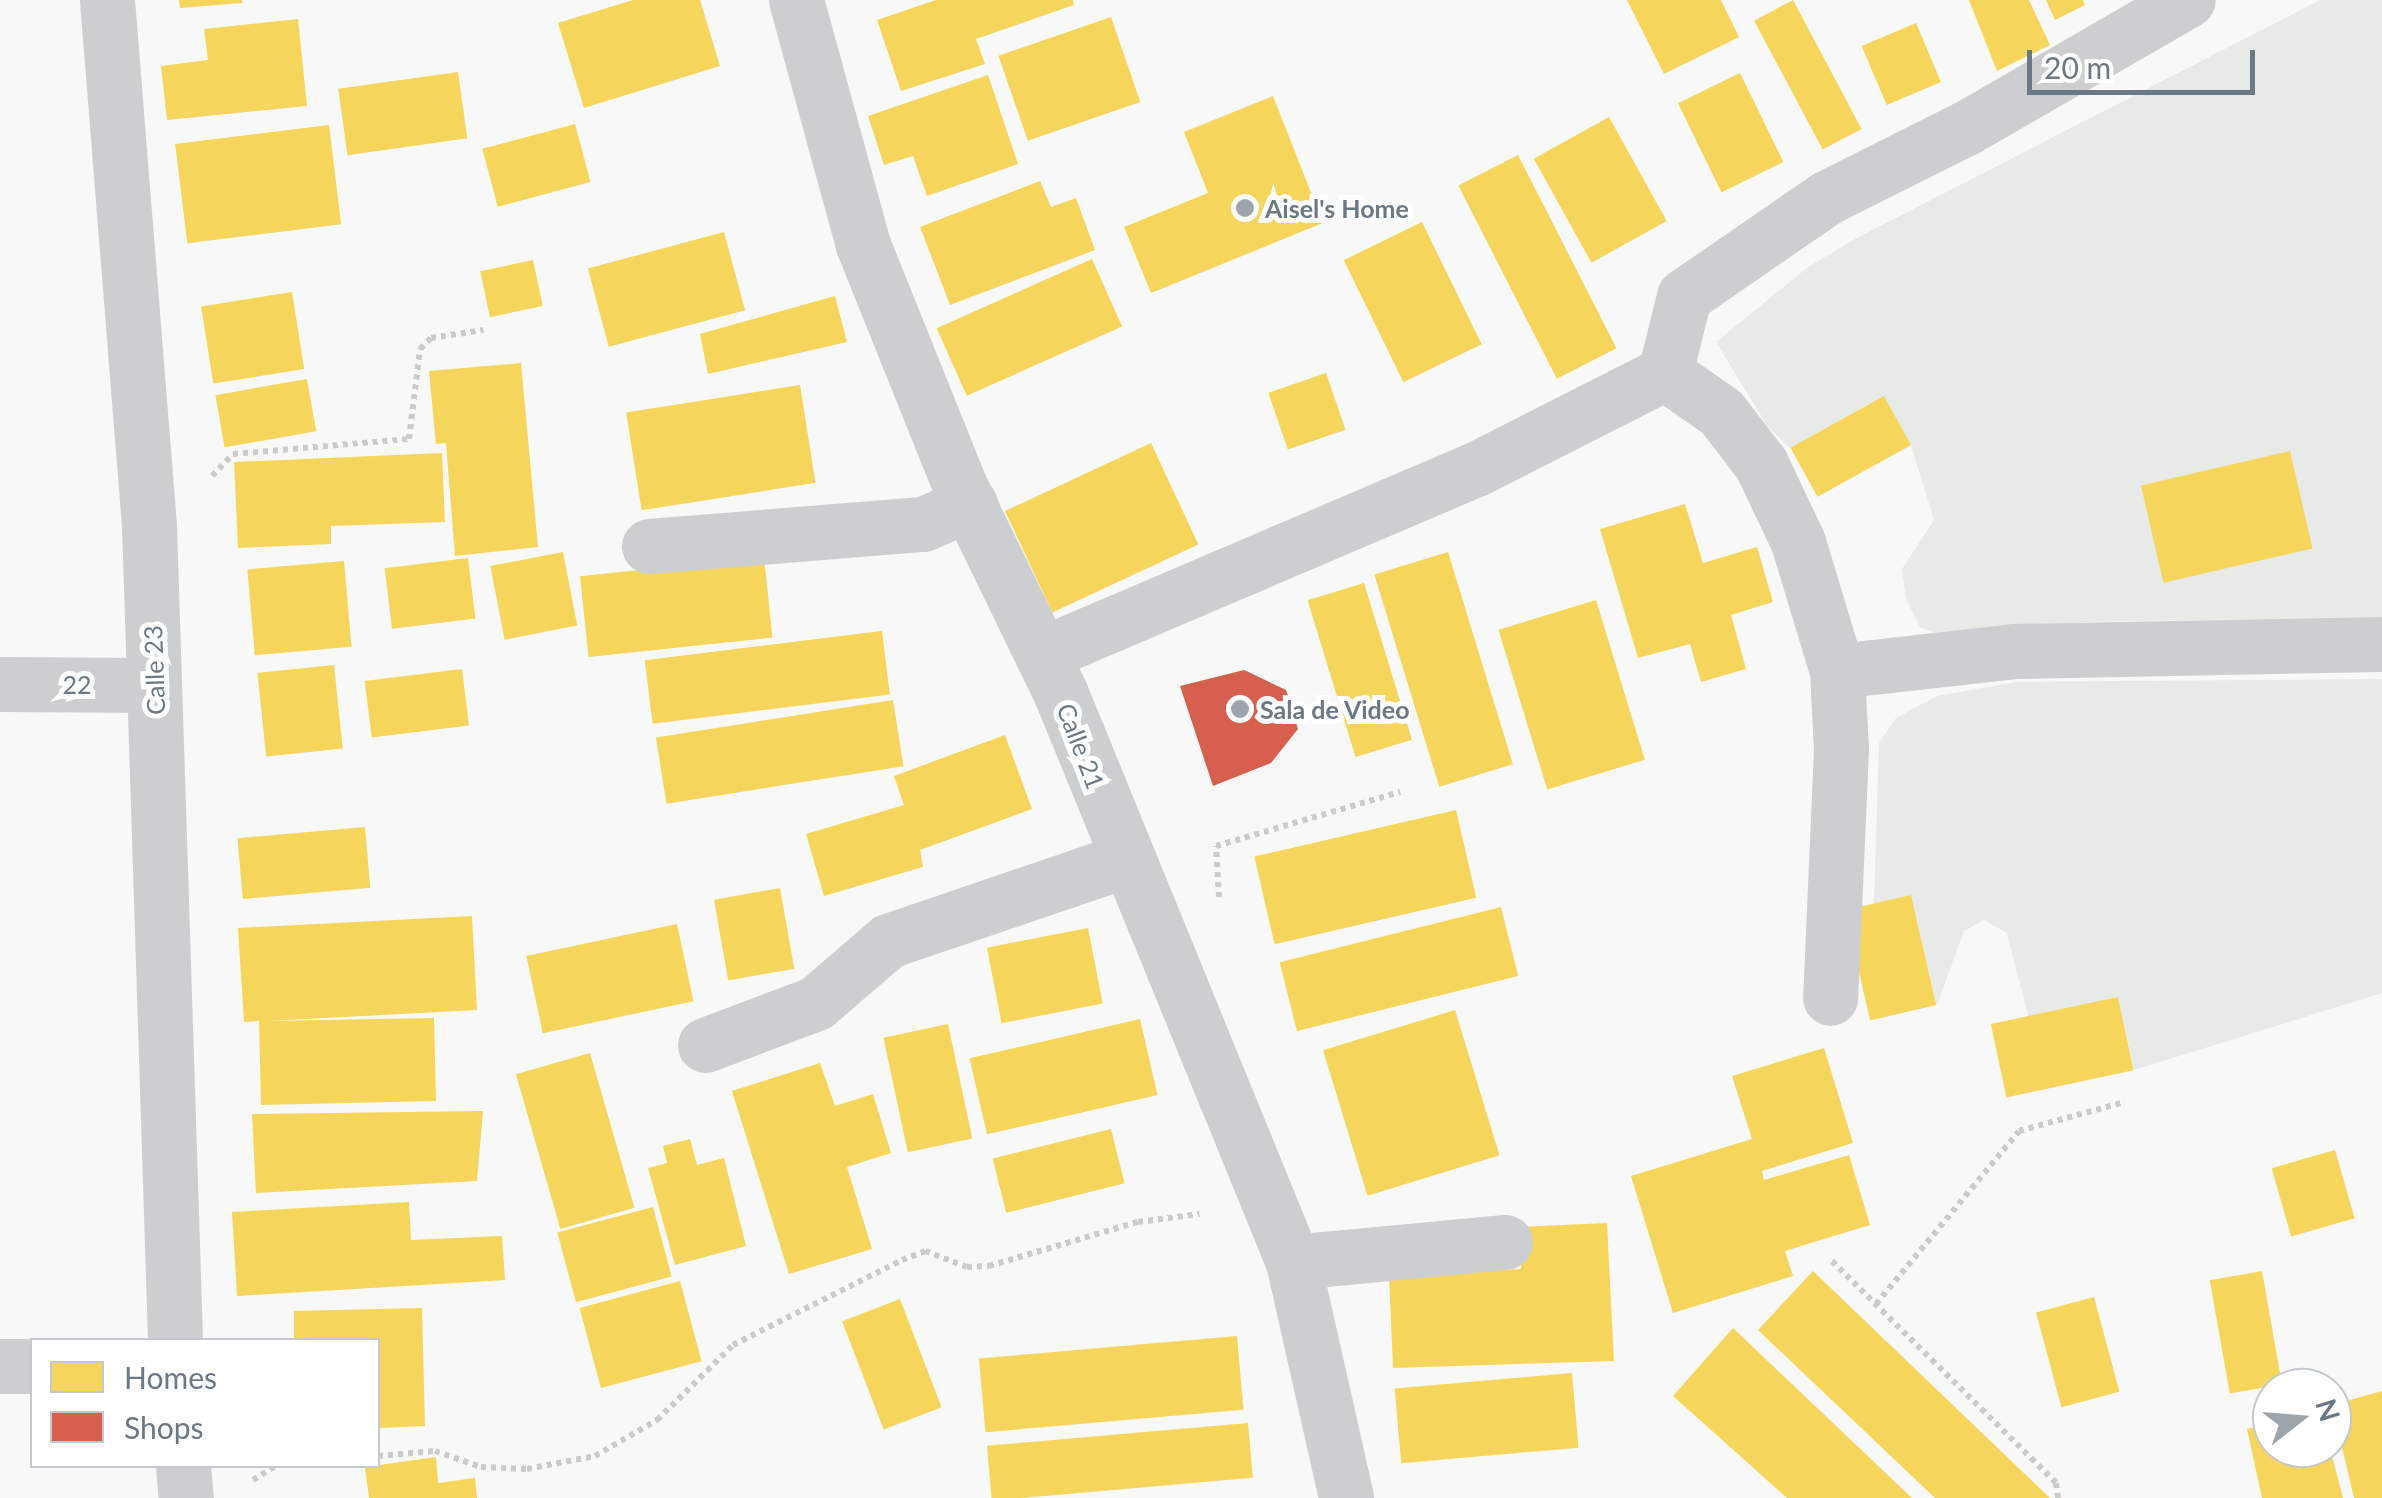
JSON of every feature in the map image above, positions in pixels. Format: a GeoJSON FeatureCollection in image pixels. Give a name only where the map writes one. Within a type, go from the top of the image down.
{"type":"FeatureCollection","features":[{"type":"Feature","properties":{"kind":"street","name":"Calle 23"},"geometry":{"type":"LineString","coordinates":[[107,0],[146,482],[175,1338]]}},
{"type":"Feature","properties":{"kind":"street","name":"Calle 21"},"geometry":{"type":"LineString","coordinates":[[796,0],[863,244],[970,504],[1042,654],[1172,976],[1294,1262],[1346,1498]]}},
{"type":"Feature","properties":{"kind":"street"},"geometry":{"type":"LineString","coordinates":[[1042,654],[1476,469],[1665,373],[1684,296],[1826,198],[1966,128],[2188,0]]}},
{"type":"Feature","properties":{"kind":"street"},"geometry":{"type":"LineString","coordinates":[[1665,373],[1721,412],[1761,464],[1798,542],[1837,671],[1842,749],[1830,998]]}},
{"type":"Feature","properties":{"kind":"street"},"geometry":{"type":"LineString","coordinates":[[649,546],[923,524],[970,504]]}},
{"type":"Feature","properties":{"kind":"street"},"geometry":{"type":"LineString","coordinates":[[1837,671],[2014,651],[2382,644]]}},
{"type":"Feature","properties":{"kind":"street","name":"22"},"geometry":{"type":"LineString","coordinates":[[0,684],[154,684]]}},
{"type":"Feature","properties":{"kind":"street"},"geometry":{"type":"LineString","coordinates":[[705,1045],[797,1014],[888,942],[1126,860]]}},
{"type":"Feature","properties":{"kind":"street"},"geometry":{"type":"LineString","coordinates":[[1294,1262],[1505,1242]]}},
{"type":"Feature","properties":{"kind":"street"},"geometry":{"type":"LineString","coordinates":[[0,1366],[30,1366]]}},
{"type":"Feature","properties":{"kind":"street"},"geometry":{"type":"LineString","coordinates":[[184,1468],[186,1498]]}},
{"type":"Feature","properties":{"kind":"path"},"geometry":{"type":"LineString","coordinates":[[146,482],[211,477],[233,454],[409,438],[420,350],[430,338],[484,330]]}},
{"type":"Feature","properties":{"kind":"path"},"geometry":{"type":"LineString","coordinates":[[1172,976],[1202,963],[1216,936],[1222,868],[1216,846],[1400,792]]}},
{"type":"Feature","properties":{"kind":"path"},"geometry":{"type":"LineString","coordinates":[[1876,1304],[2018,1132],[2125,1102]]}},
{"type":"Feature","properties":{"kind":"path"},"geometry":{"type":"LineString","coordinates":[[380,1456],[435,1451],[507,1468],[596,1456],[657,1420],[734,1346],[925,1251],[967,1267],[989,1266],[1138,1222],[1269,1205]]}},
{"type":"Feature","properties":{"kind":"path"},"geometry":{"type":"LineString","coordinates":[[1832,1261],[2056,1482],[2058,1498]]}},
{"type":"Feature","properties":{"kind":"shaded area"},"geometry":{"type":"Polygon","coordinates":[[[2320,0],[2382,0],[2382,617],[2081,622],[1948,639],[1920,627],[1906,599],[1902,569],[1934,520],[1911,445],[1884,396],[1790,448],[1768,427],[1716,342],[1808,267],[1855,239],[2320,0]]]}},
{"type":"Feature","properties":{"kind":"shaded area"},"geometry":{"type":"Polygon","coordinates":[[[2382,679],[2382,993],[2134,1070],[2118,997],[2029,1019],[2007,933],[1984,920],[1964,931],[1937,1005],[1911,895],[1874,904],[1879,743],[1896,718],[1937,696],[2015,682],[2382,679]]]}},
{"type":"Feature","properties":{"kind":"building: Homes"},"geometry":{"type":"Polygon","coordinates":[[[179,0],[242,0],[242,3],[180,8],[179,0]]]}},
{"type":"Feature","properties":{"kind":"building: Homes"},"geometry":{"type":"Polygon","coordinates":[[[633,0],[700,0],[720,66],[584,108],[558,23],[633,0]]]}},
{"type":"Feature","properties":{"kind":"building: Homes"},"geometry":{"type":"Polygon","coordinates":[[[936,0],[1073,0],[1074,5],[976,39],[985,64],[901,91],[877,20],[936,0]]]}},
{"type":"Feature","properties":{"kind":"building: Homes"},"geometry":{"type":"Polygon","coordinates":[[[1627,0],[1721,0],[1739,37],[1664,74],[1627,0]]]}},
{"type":"Feature","properties":{"kind":"building: Homes"},"geometry":{"type":"Polygon","coordinates":[[[1793,0],[1862,129],[1823,150],[1754,21],[1793,0]]]}},
{"type":"Feature","properties":{"kind":"building: Homes"},"geometry":{"type":"Polygon","coordinates":[[[1969,0],[2029,0],[2050,45],[1997,71],[1969,0]]]}},
{"type":"Feature","properties":{"kind":"building: Homes"},"geometry":{"type":"Polygon","coordinates":[[[2046,0],[2083,0],[2085,5],[2055,20],[2046,0]]]}},
{"type":"Feature","properties":{"kind":"building: Homes"},"geometry":{"type":"Polygon","coordinates":[[[1111,17],[1140,102],[1028,141],[998,56],[1111,17]]]}},
{"type":"Feature","properties":{"kind":"building: Homes"},"geometry":{"type":"Polygon","coordinates":[[[298,19],[307,106],[167,120],[161,66],[208,60],[204,29],[298,19]]]}},
{"type":"Feature","properties":{"kind":"building: Homes"},"geometry":{"type":"Polygon","coordinates":[[[1916,23],[1941,82],[1887,105],[1862,46],[1916,23]]]}},
{"type":"Feature","properties":{"kind":"building: Homes"},"geometry":{"type":"Polygon","coordinates":[[[458,72],[467,138],[348,155],[338,89],[458,72]]]}},
{"type":"Feature","properties":{"kind":"building: Homes"},"geometry":{"type":"Polygon","coordinates":[[[1740,73],[1783,162],[1721,192],[1678,103],[1740,73]]]}},
{"type":"Feature","properties":{"kind":"building: Homes"},"geometry":{"type":"Polygon","coordinates":[[[988,75],[1018,164],[927,196],[913,156],[884,165],[868,116],[988,75]]]}},
{"type":"Feature","properties":{"kind":"building: Homes","name":"Aisel's Home"},"geometry":{"type":"Polygon","coordinates":[[[1273,96],[1323,223],[1151,293],[1124,227],[1208,193],[1184,132],[1273,96]]]}},
{"type":"Feature","properties":{"kind":"building: Homes"},"geometry":{"type":"Polygon","coordinates":[[[1609,117],[1667,221],[1591,263],[1534,159],[1609,117]]]}},
{"type":"Feature","properties":{"kind":"building: Homes"},"geometry":{"type":"Polygon","coordinates":[[[575,124],[591,182],[498,207],[482,149],[575,124]]]}},
{"type":"Feature","properties":{"kind":"building: Homes"},"geometry":{"type":"Polygon","coordinates":[[[329,125],[341,224],[187,243],[175,144],[329,125]]]}},
{"type":"Feature","properties":{"kind":"building: Homes"},"geometry":{"type":"Polygon","coordinates":[[[1518,155],[1617,348],[1557,379],[1458,185],[1518,155]]]}},
{"type":"Feature","properties":{"kind":"building: Homes"},"geometry":{"type":"Polygon","coordinates":[[[1040,181],[1051,207],[1076,198],[1095,250],[950,305],[920,227],[1040,181]]]}},
{"type":"Feature","properties":{"kind":"building: Homes"},"geometry":{"type":"Polygon","coordinates":[[[1422,222],[1482,344],[1403,382],[1344,260],[1422,222]]]}},
{"type":"Feature","properties":{"kind":"building: Homes"},"geometry":{"type":"Polygon","coordinates":[[[724,232],[745,310],[609,347],[588,268],[724,232]]]}},
{"type":"Feature","properties":{"kind":"building: Homes"},"geometry":{"type":"Polygon","coordinates":[[[1092,259],[1122,327],[967,396],[937,328],[1092,259]]]}},
{"type":"Feature","properties":{"kind":"building: Homes"},"geometry":{"type":"Polygon","coordinates":[[[533,260],[543,306],[490,317],[480,271],[533,260]]]}},
{"type":"Feature","properties":{"kind":"building: Homes"},"geometry":{"type":"Polygon","coordinates":[[[292,292],[304,369],[213,383],[201,306],[292,292]]]}},
{"type":"Feature","properties":{"kind":"building: Homes"},"geometry":{"type":"Polygon","coordinates":[[[835,296],[847,342],[708,374],[700,334],[835,296]]]}},
{"type":"Feature","properties":{"kind":"building: Homes"},"geometry":{"type":"Polygon","coordinates":[[[521,363],[538,547],[455,556],[446,443],[436,444],[429,371],[521,363]]]}},
{"type":"Feature","properties":{"kind":"building: Homes"},"geometry":{"type":"Polygon","coordinates":[[[1326,373],[1346,430],[1288,450],[1268,393],[1326,373]]]}},
{"type":"Feature","properties":{"kind":"building: Homes"},"geometry":{"type":"Polygon","coordinates":[[[307,379],[316,431],[225,447],[215,395],[307,379]]]}},
{"type":"Feature","properties":{"kind":"building: Homes"},"geometry":{"type":"Polygon","coordinates":[[[800,385],[815,483],[642,510],[626,413],[800,385]]]}},
{"type":"Feature","properties":{"kind":"building: Homes"},"geometry":{"type":"Polygon","coordinates":[[[1884,396],[1911,445],[1818,497],[1790,448],[1884,396]]]}},
{"type":"Feature","properties":{"kind":"building: Homes"},"geometry":{"type":"Polygon","coordinates":[[[1151,443],[1198,545],[1052,613],[1005,511],[1151,443]]]}},
{"type":"Feature","properties":{"kind":"building: Homes"},"geometry":{"type":"Polygon","coordinates":[[[2290,451],[2312,548],[2163,583],[2141,485],[2290,451]]]}},
{"type":"Feature","properties":{"kind":"building: Homes"},"geometry":{"type":"Polygon","coordinates":[[[442,453],[445,522],[331,526],[331,544],[238,548],[234,462],[442,453]]]}},
{"type":"Feature","properties":{"kind":"building: Homes"},"geometry":{"type":"Polygon","coordinates":[[[1685,504],[1703,563],[1757,547],[1773,602],[1731,615],[1746,669],[1701,682],[1690,644],[1638,658],[1600,529],[1685,504]]]}},
{"type":"Feature","properties":{"kind":"building: Homes"},"geometry":{"type":"Polygon","coordinates":[[[563,552],[577,626],[505,640],[490,566],[563,552]]]}},
{"type":"Feature","properties":{"kind":"building: Homes"},"geometry":{"type":"Polygon","coordinates":[[[1448,552],[1513,764],[1439,787],[1374,575],[1448,552]]]}},
{"type":"Feature","properties":{"kind":"building: Homes"},"geometry":{"type":"Polygon","coordinates":[[[764,557],[772,638],[588,657],[580,576],[764,557]]]}},
{"type":"Feature","properties":{"kind":"building: Homes"},"geometry":{"type":"Polygon","coordinates":[[[468,558],[475,619],[392,629],[385,568],[468,558]]]}},
{"type":"Feature","properties":{"kind":"building: Homes"},"geometry":{"type":"Polygon","coordinates":[[[344,561],[351,647],[255,655],[247,569],[344,561]]]}},
{"type":"Feature","properties":{"kind":"building: Homes"},"geometry":{"type":"Polygon","coordinates":[[[1364,583],[1412,740],[1356,757],[1308,600],[1364,583]]]}},
{"type":"Feature","properties":{"kind":"building: Homes"},"geometry":{"type":"Polygon","coordinates":[[[1596,600],[1645,760],[1547,790],[1498,630],[1596,600]]]}},
{"type":"Feature","properties":{"kind":"building: Homes"},"geometry":{"type":"Polygon","coordinates":[[[882,631],[890,695],[653,724],[645,660],[882,631]]]}},
{"type":"Feature","properties":{"kind":"building: Homes"},"geometry":{"type":"Polygon","coordinates":[[[334,665],[343,749],[266,757],[257,673],[334,665]]]}},
{"type":"Feature","properties":{"kind":"building: Homes"},"geometry":{"type":"Polygon","coordinates":[[[462,669],[469,726],[372,738],[365,681],[462,669]]]}},
{"type":"Feature","properties":{"kind":"building: Homes"},"geometry":{"type":"Polygon","coordinates":[[[893,700],[903,766],[666,804],[656,738],[893,700]]]}},
{"type":"Feature","properties":{"kind":"building: Homes"},"geometry":{"type":"Polygon","coordinates":[[[1005,735],[1032,809],[920,850],[923,867],[824,896],[806,834],[904,805],[894,776],[1005,735]]]}},
{"type":"Feature","properties":{"kind":"building: Homes"},"geometry":{"type":"Polygon","coordinates":[[[1456,810],[1476,898],[1275,944],[1254,857],[1456,810]]]}},
{"type":"Feature","properties":{"kind":"building: Homes"},"geometry":{"type":"Polygon","coordinates":[[[365,827],[370,888],[243,899],[237,838],[365,827]]]}},
{"type":"Feature","properties":{"kind":"building: Homes"},"geometry":{"type":"Polygon","coordinates":[[[780,888],[794,969],[728,980],[714,900],[780,888]]]}},
{"type":"Feature","properties":{"kind":"building: Homes"},"geometry":{"type":"Polygon","coordinates":[[[1911,895],[1936,1005],[1870,1020],[1845,910],[1911,895]]]}},
{"type":"Feature","properties":{"kind":"building: Homes"},"geometry":{"type":"Polygon","coordinates":[[[1501,907],[1518,976],[1297,1031],[1280,962],[1501,907]]]}},
{"type":"Feature","properties":{"kind":"building: Homes"},"geometry":{"type":"Polygon","coordinates":[[[472,916],[477,1010],[268,1021],[434,1018],[436,1101],[261,1105],[259,1021],[244,1022],[238,928],[472,916]]]}},
{"type":"Feature","properties":{"kind":"building: Homes"},"geometry":{"type":"Polygon","coordinates":[[[677,924],[693,1001],[543,1033],[526,956],[677,924]]]}},
{"type":"Feature","properties":{"kind":"building: Homes"},"geometry":{"type":"Polygon","coordinates":[[[1088,928],[1103,1004],[1002,1023],[987,948],[1088,928]]]}},
{"type":"Feature","properties":{"kind":"building: Homes"},"geometry":{"type":"Polygon","coordinates":[[[2118,997],[2134,1070],[2006,1097],[1991,1024],[2118,997]]]}},
{"type":"Feature","properties":{"kind":"building: Homes"},"geometry":{"type":"Polygon","coordinates":[[[1455,1010],[1499,1155],[1367,1196],[1323,1050],[1455,1010]]]}},
{"type":"Feature","properties":{"kind":"building: Homes"},"geometry":{"type":"Polygon","coordinates":[[[1140,1019],[1158,1095],[987,1134],[969,1058],[1140,1019]]]}},
{"type":"Feature","properties":{"kind":"building: Homes"},"geometry":{"type":"Polygon","coordinates":[[[948,1024],[972,1138],[908,1152],[883,1038],[948,1024]]]}},
{"type":"Feature","properties":{"kind":"building: Homes"},"geometry":{"type":"Polygon","coordinates":[[[1824,1048],[1853,1143],[1762,1171],[1764,1180],[1849,1155],[1870,1225],[1785,1251],[1793,1276],[1673,1313],[1631,1176],[1752,1139],[1732,1076],[1824,1048]]]}},
{"type":"Feature","properties":{"kind":"building: Homes"},"geometry":{"type":"Polygon","coordinates":[[[590,1053],[634,1208],[560,1229],[516,1074],[590,1053]]]}},
{"type":"Feature","properties":{"kind":"building: Homes"},"geometry":{"type":"Polygon","coordinates":[[[820,1063],[835,1106],[873,1094],[891,1153],[847,1167],[872,1249],[789,1274],[732,1091],[820,1063]]]}},
{"type":"Feature","properties":{"kind":"building: Homes"},"geometry":{"type":"Polygon","coordinates":[[[483,1111],[477,1181],[256,1193],[252,1114],[483,1111]]]}},
{"type":"Feature","properties":{"kind":"building: Homes"},"geometry":{"type":"Polygon","coordinates":[[[1111,1129],[1125,1183],[1006,1213],[993,1159],[1111,1129]]]}},
{"type":"Feature","properties":{"kind":"building: Homes"},"geometry":{"type":"Polygon","coordinates":[[[690,1139],[697,1165],[724,1158],[746,1246],[675,1265],[648,1168],[667,1163],[663,1146],[690,1139]]]}},
{"type":"Feature","properties":{"kind":"building: Homes"},"geometry":{"type":"Polygon","coordinates":[[[2335,1150],[2355,1218],[2291,1236],[2272,1168],[2335,1150]]]}},
{"type":"Feature","properties":{"kind":"building: Homes"},"geometry":{"type":"Polygon","coordinates":[[[409,1202],[411,1240],[502,1236],[505,1280],[237,1296],[232,1212],[409,1202]]]}},
{"type":"Feature","properties":{"kind":"building: Homes"},"geometry":{"type":"Polygon","coordinates":[[[653,1207],[672,1277],[576,1302],[557,1233],[653,1207]]]}},
{"type":"Feature","properties":{"kind":"building: Homes"},"geometry":{"type":"Polygon","coordinates":[[[1607,1223],[1614,1361],[1393,1368],[1389,1275],[1521,1269],[1519,1227],[1607,1223]]]}},
{"type":"Feature","properties":{"kind":"building: Homes"},"geometry":{"type":"Polygon","coordinates":[[[1813,1271],[2050,1498],[1935,1498],[1758,1330],[1813,1271]]]}},
{"type":"Feature","properties":{"kind":"building: Homes"},"geometry":{"type":"Polygon","coordinates":[[[2262,1271],[2279,1368],[2252,1368],[2252,1390],[2230,1393],[2210,1280],[2262,1271]]]}},
{"type":"Feature","properties":{"kind":"building: Homes"},"geometry":{"type":"Polygon","coordinates":[[[680,1281],[701,1361],[601,1388],[580,1308],[680,1281]]]}},
{"type":"Feature","properties":{"kind":"building: Homes"},"geometry":{"type":"Polygon","coordinates":[[[2094,1297],[2119,1392],[2061,1407],[2036,1313],[2094,1297]]]}},
{"type":"Feature","properties":{"kind":"building: Homes"},"geometry":{"type":"Polygon","coordinates":[[[900,1299],[942,1407],[884,1430],[842,1321],[900,1299]]]}},
{"type":"Feature","properties":{"kind":"building: Homes"},"geometry":{"type":"Polygon","coordinates":[[[422,1308],[425,1426],[380,1428],[380,1338],[294,1338],[294,1311],[422,1308]]]}},
{"type":"Feature","properties":{"kind":"building: Homes"},"geometry":{"type":"Polygon","coordinates":[[[1733,1328],[1912,1498],[1787,1498],[1673,1396],[1733,1328]]]}},
{"type":"Feature","properties":{"kind":"building: Homes"},"geometry":{"type":"Polygon","coordinates":[[[1237,1336],[1243,1410],[985,1432],[979,1359],[1237,1336]]]}},
{"type":"Feature","properties":{"kind":"building: Homes"},"geometry":{"type":"Polygon","coordinates":[[[1572,1373],[1579,1448],[1401,1463],[1395,1389],[1572,1373]]]}},
{"type":"Feature","properties":{"kind":"building: Homes"},"geometry":{"type":"Polygon","coordinates":[[[2382,1391],[2382,1498],[2354,1498],[2347,1468],[2352,1468],[2352,1399],[2382,1391]]]}},
{"type":"Feature","properties":{"kind":"building: Homes"},"geometry":{"type":"Polygon","coordinates":[[[1248,1423],[1253,1478],[992,1498],[987,1446],[1248,1423]]]}},
{"type":"Feature","properties":{"kind":"building: Homes"},"geometry":{"type":"Polygon","coordinates":[[[436,1457],[438,1483],[475,1478],[477,1498],[369,1498],[365,1468],[380,1468],[380,1465],[436,1457]]]}},
{"type":"Feature","properties":{"kind":"building: Homes"},"geometry":{"type":"Polygon","coordinates":[[[2255,1468],[2335,1468],[2343,1498],[2262,1498],[2255,1468]]]}},
{"type":"Feature","properties":{"kind":"building: Shops","name":"Sala de Video"},"geometry":{"type":"Polygon","coordinates":[[[1244,670],[1286,690],[1298,729],[1271,763],[1213,786],[1180,686],[1244,670]]]}},
{"type":"Feature","properties":{"kind":"place","name":"Aisel's Home"},"geometry":{"type":"Point","coordinates":[1245,208]}},
{"type":"Feature","properties":{"kind":"place","name":"Sala de Video"},"geometry":{"type":"Point","coordinates":[1240,709]}}]}
